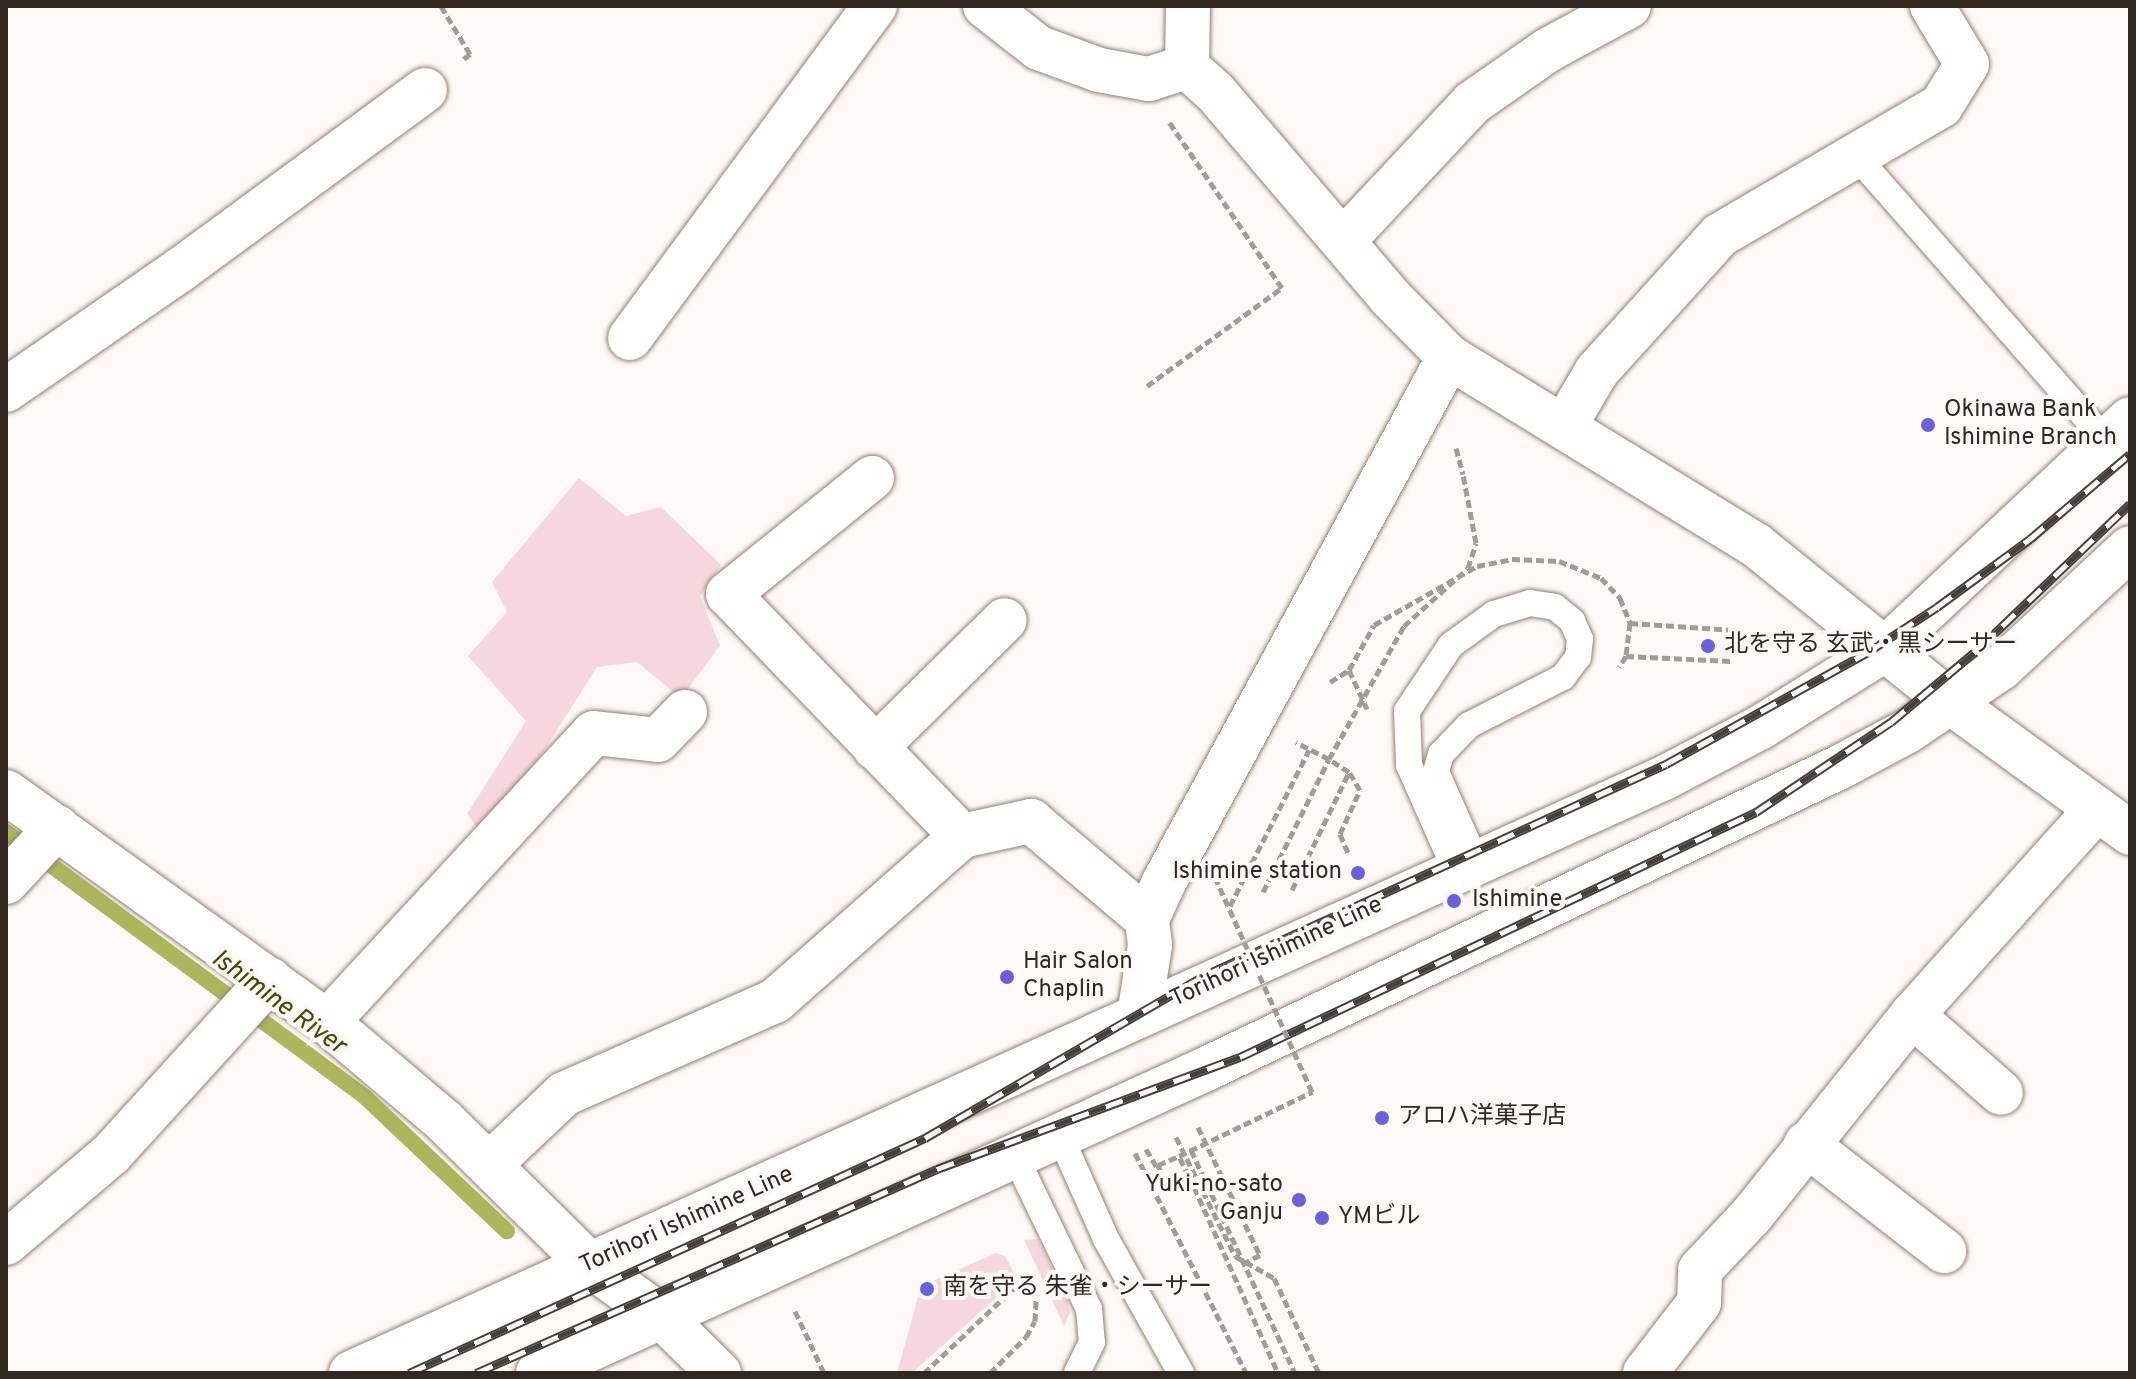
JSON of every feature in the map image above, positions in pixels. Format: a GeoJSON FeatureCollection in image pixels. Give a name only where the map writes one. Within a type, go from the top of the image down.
{"type":"FeatureCollection","features":[{"type":"Feature","properties":{"kind":"street"},"geometry":{"type":"LineString","coordinates":[[630,338],[875,6]]}},
{"type":"Feature","properties":{"kind":"street"},"geometry":{"type":"LineString","coordinates":[[985,6],[1039,48],[1099,70],[1168,73],[1225,103],[1343,241],[1449,357],[1757,546],[1950,702],[2114,821],[1912,1015],[1751,1216],[1700,1270],[1699,1303],[1645,1373]]}},
{"type":"Feature","properties":{"kind":"street"},"geometry":{"type":"LineString","coordinates":[[1168,73],[1188,6]]}},
{"type":"Feature","properties":{"kind":"street"},"geometry":{"type":"LineString","coordinates":[[1343,241],[1472,103],[1548,50],[1629,6]]}},
{"type":"Feature","properties":{"kind":"street"},"geometry":{"type":"LineString","coordinates":[[1564,427],[1597,371],[1720,235],[1941,106],[1967,64],[1932,6]]}},
{"type":"Feature","properties":{"kind":"street"},"geometry":{"type":"LineString","coordinates":[[6,390],[180,270],[425,90]]}},
{"type":"Feature","properties":{"kind":"street"},"geometry":{"type":"LineString","coordinates":[[1139,1016],[1150,945],[1147,919],[1407,425],[1449,357]]}},
{"type":"Feature","properties":{"kind":"street","name":"Torihori Ishimine Line"},"geometry":{"type":"LineString","coordinates":[[351,1373],[1664,778],[1761,727],[1884,650],[2118,431]]}},
{"type":"Feature","properties":{"kind":"street"},"geometry":{"type":"LineString","coordinates":[[872,478],[728,594],[962,836]]}},
{"type":"Feature","properties":{"kind":"street"},"geometry":{"type":"LineString","coordinates":[[538,1373],[1060,1136],[1830,772],[1950,702],[2041,634],[2130,548]]}},
{"type":"Feature","properties":{"kind":"street"},"geometry":{"type":"LineString","coordinates":[[875,748],[1005,620]]}},
{"type":"Feature","properties":{"kind":"street"},"geometry":{"type":"LineString","coordinates":[[327,1022],[594,733],[658,740],[685,712]]}},
{"type":"Feature","properties":{"kind":"street"},"geometry":{"type":"LineString","coordinates":[[6,792],[254,998],[327,1022],[490,1164],[590,1265],[662,1317],[719,1373]]}},
{"type":"Feature","properties":{"kind":"street"},"geometry":{"type":"LineString","coordinates":[[490,1164],[564,1094],[775,1001],[962,836],[1031,821],[1147,919]]}},
{"type":"Feature","properties":{"kind":"street"},"geometry":{"type":"LineString","coordinates":[[7,881],[53,832]]}},
{"type":"Feature","properties":{"kind":"street"},"geometry":{"type":"LineString","coordinates":[[6,1243],[111,1154],[254,998]]}},
{"type":"Feature","properties":{"kind":"street"},"geometry":{"type":"LineString","coordinates":[[1912,1015],[2001,1093]]}},
{"type":"Feature","properties":{"kind":"street"},"geometry":{"type":"LineString","coordinates":[[1806,1144],[1944,1251]]}},
{"type":"Feature","properties":{"kind":"lane"},"geometry":{"type":"LineString","coordinates":[[1857,157],[2118,431]]}},
{"type":"Feature","properties":{"kind":"lane"},"geometry":{"type":"LineString","coordinates":[[1530,603],[1555,607],[1572,621],[1580,639],[1578,657],[1563,677],[1469,725],[1441,754],[1436,772],[1466,866],[1409,765],[1407,711],[1451,645],[1494,614],[1530,603]]}},
{"type":"Feature","properties":{"kind":"lane"},"geometry":{"type":"LineString","coordinates":[[1060,1136],[1106,1239],[1181,1373]]}},
{"type":"Feature","properties":{"kind":"lane"},"geometry":{"type":"LineString","coordinates":[[1015,1156],[1089,1309],[1092,1342],[1077,1373]]}},
{"type":"Feature","properties":{"kind":"path"},"geometry":{"type":"LineString","coordinates":[[1147,386],[1282,288],[1176,137],[1168,73]]}},
{"type":"Feature","properties":{"kind":"path"},"geometry":{"type":"LineString","coordinates":[[1263,892],[1329,759],[1404,626],[1468,568],[1476,543],[1463,474]]}},
{"type":"Feature","properties":{"kind":"path"},"geometry":{"type":"LineString","coordinates":[[1630,623],[1735,630]]}},
{"type":"Feature","properties":{"kind":"path"},"geometry":{"type":"LineString","coordinates":[[1626,656],[1731,661]]}},
{"type":"Feature","properties":{"kind":"path"},"geometry":{"type":"LineString","coordinates":[[1290,739],[1349,772],[1360,790],[1340,834],[1348,853]]}},
{"type":"Feature","properties":{"kind":"path"},"geometry":{"type":"LineString","coordinates":[[1230,906],[1309,750]]}},
{"type":"Feature","properties":{"kind":"path"},"geometry":{"type":"LineString","coordinates":[[1293,889],[1349,772]]}},
{"type":"Feature","properties":{"kind":"path"},"geometry":{"type":"LineString","coordinates":[[1145,1148],[1172,1193],[1158,1165],[1312,1092],[1216,879]]}},
{"type":"Feature","properties":{"kind":"path"},"geometry":{"type":"LineString","coordinates":[[1197,1124],[1260,1255],[1246,1263]]}},
{"type":"Feature","properties":{"kind":"path"},"geometry":{"type":"LineString","coordinates":[[1174,1134],[1235,1256],[1274,1278],[1319,1373]]}},
{"type":"Feature","properties":{"kind":"path"},"geometry":{"type":"LineString","coordinates":[[1191,1150],[1295,1373]]}},
{"type":"Feature","properties":{"kind":"path"},"geometry":{"type":"LineString","coordinates":[[1134,1152],[1246,1373]]}},
{"type":"Feature","properties":{"kind":"path"},"geometry":{"type":"LineString","coordinates":[[1179,1156],[1278,1373]]}},
{"type":"Feature","properties":{"kind":"path"},"geometry":{"type":"LineString","coordinates":[[990,1373],[1035,1321],[1038,1303],[1021,1265]]}},
{"type":"Feature","properties":{"kind":"path"},"geometry":{"type":"LineString","coordinates":[[924,1373],[1026,1277]]}},
{"type":"Feature","properties":{"kind":"path"},"geometry":{"type":"LineString","coordinates":[[795,1311],[824,1373]]}},
{"type":"Feature","properties":{"kind":"shaded area"},"geometry":{"type":"Polygon","coordinates":[[[579,478],[626,516],[661,507],[721,565],[700,596],[720,646],[681,698],[637,662],[597,667],[540,757],[478,828],[467,814],[526,721],[468,656],[507,612],[492,582],[579,478]]]}},
{"type":"Feature","properties":{"kind":"shaded area"},"geometry":{"type":"Polygon","coordinates":[[[1037,1239],[1067,1298],[1070,1313],[1064,1326],[1024,1240],[1037,1239]]]}},
{"type":"Feature","properties":{"kind":"shaded area"},"geometry":{"type":"Polygon","coordinates":[[[996,1253],[1005,1256],[1014,1273],[1009,1286],[912,1373],[897,1373],[921,1286],[996,1253]]]}},
{"type":"Feature","properties":{"kind":"waterway","name":"Ishimine River"},"geometry":{"type":"LineString","coordinates":[[6,832],[364,1096],[507,1231]]}},
{"type":"Feature","properties":{"kind":"railway"},"geometry":{"type":"LineString","coordinates":[[409,1373],[925,1138],[1203,976],[1666,764],[1868,652],[1937,607],[2030,539],[2130,454]]}},
{"type":"Feature","properties":{"kind":"railway"},"geometry":{"type":"LineString","coordinates":[[476,1373],[937,1169],[1240,1057],[1756,812],[1891,722],[1976,651],[2130,504]]}},
{"type":"Feature","properties":{"kind":"place","name":"Okinawa Bank Ishimine Branch"},"geometry":{"type":"Point","coordinates":[1928,425]}},
{"type":"Feature","properties":{"kind":"place","name":"北を守る 玄武・黒シーサー"},"geometry":{"type":"Point","coordinates":[1708,646]}},
{"type":"Feature","properties":{"kind":"place","name":"Ishimine station"},"geometry":{"type":"Point","coordinates":[1358,873]}},
{"type":"Feature","properties":{"kind":"place","name":"Ishimine"},"geometry":{"type":"Point","coordinates":[1454,901]}},
{"type":"Feature","properties":{"kind":"place","name":"Hair Salon Chaplin"},"geometry":{"type":"Point","coordinates":[1007,977]}},
{"type":"Feature","properties":{"kind":"place","name":"アロハ洋菓子店"},"geometry":{"type":"Point","coordinates":[1382,1118]}},
{"type":"Feature","properties":{"kind":"place","name":"Yuki-no-sato Ganju"},"geometry":{"type":"Point","coordinates":[1299,1200]}},
{"type":"Feature","properties":{"kind":"place","name":"YMビル"},"geometry":{"type":"Point","coordinates":[1322,1218]}},
{"type":"Feature","properties":{"kind":"place","name":"南を守る 朱雀・シーサー"},"geometry":{"type":"Point","coordinates":[927,1289]}}]}
